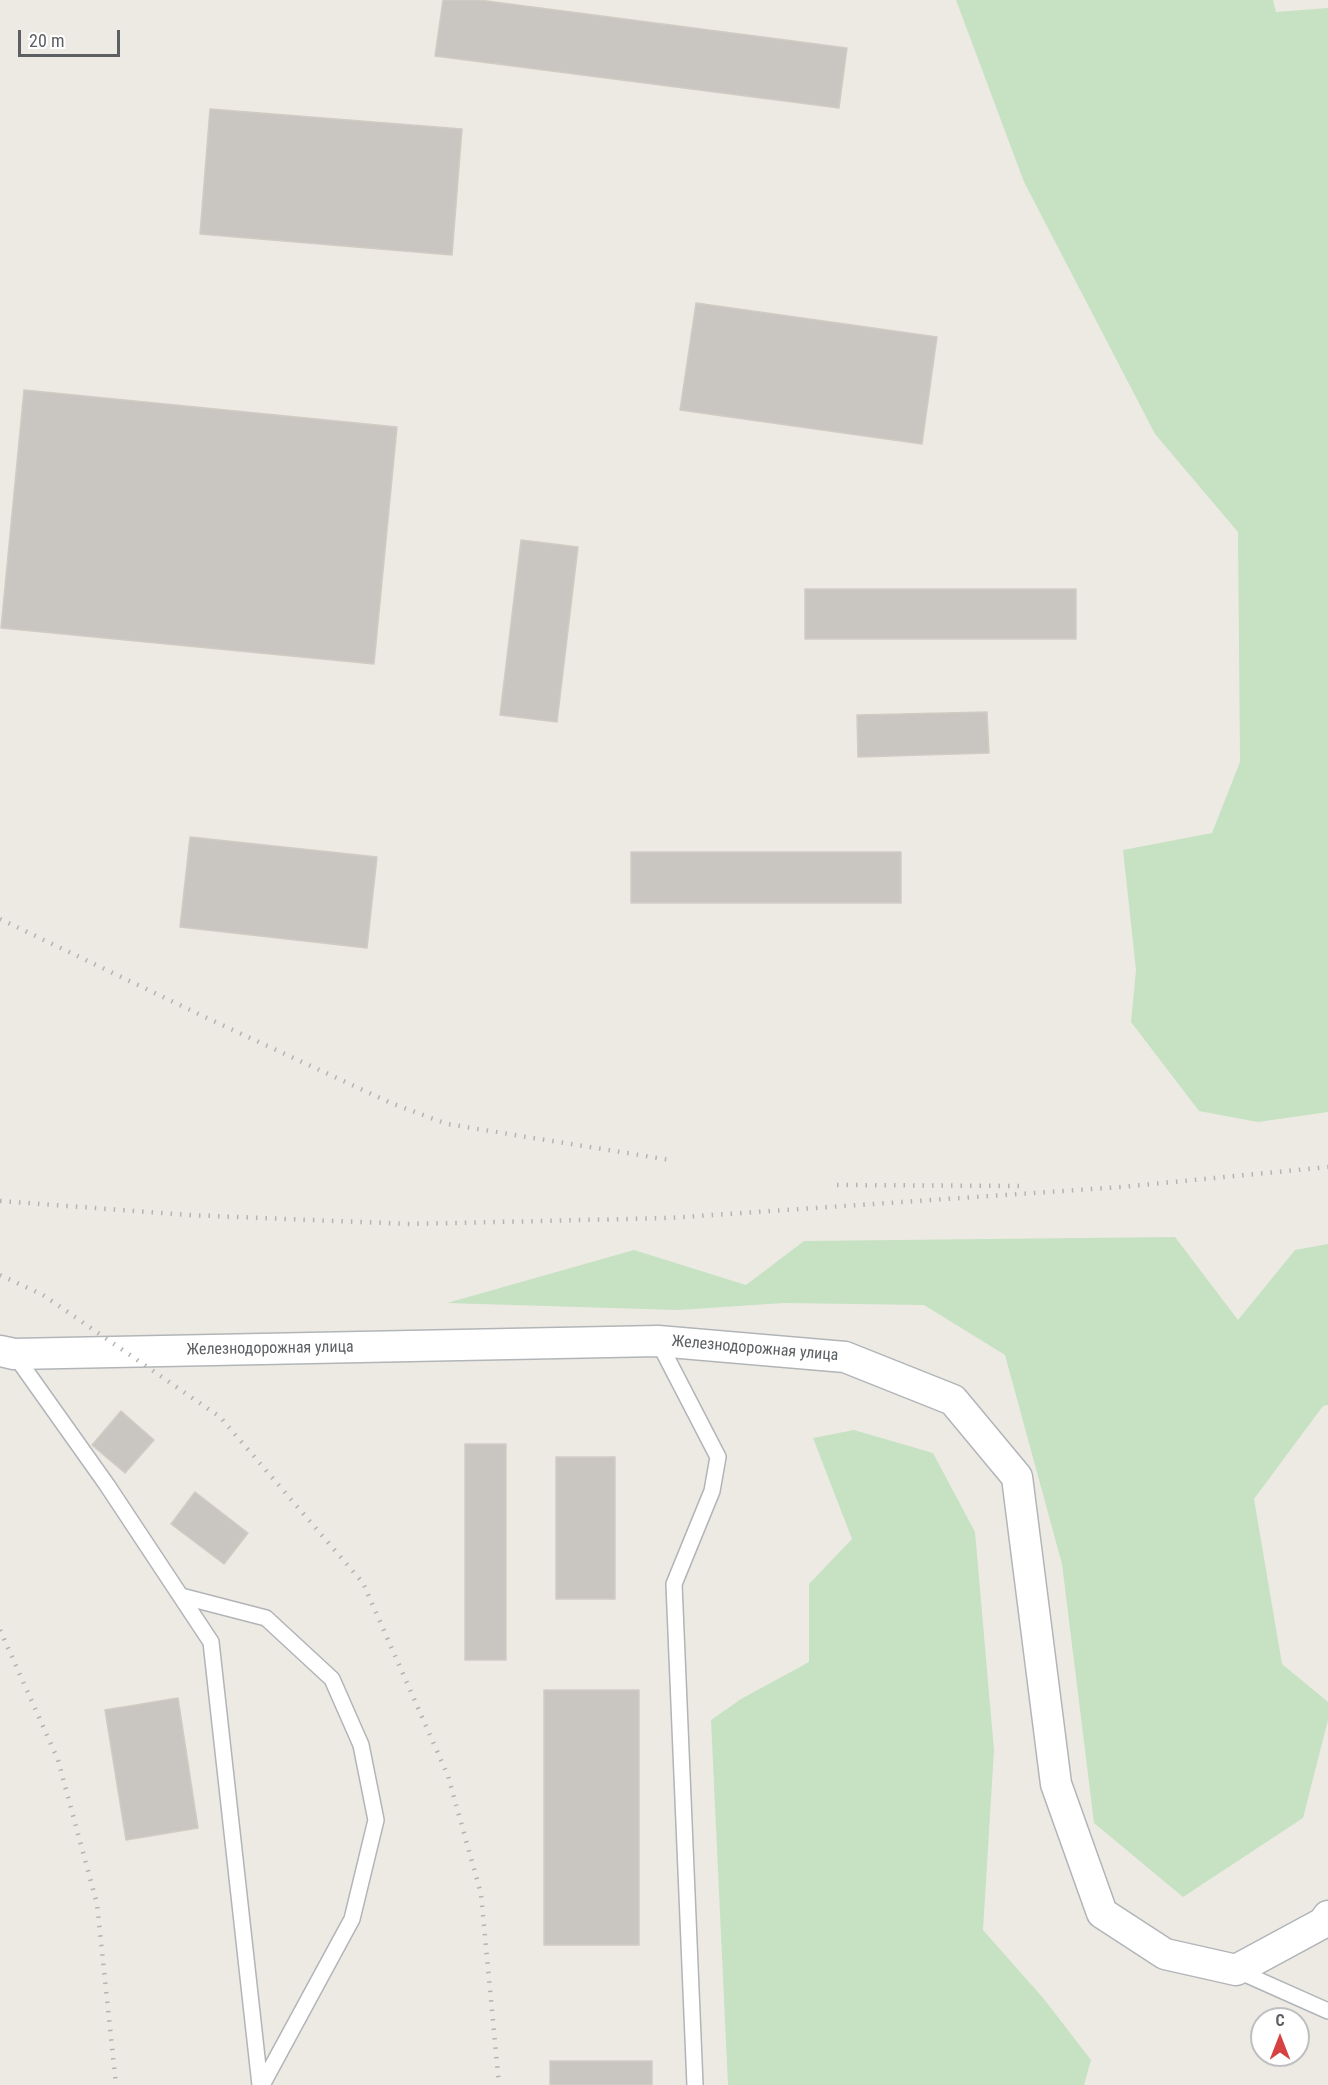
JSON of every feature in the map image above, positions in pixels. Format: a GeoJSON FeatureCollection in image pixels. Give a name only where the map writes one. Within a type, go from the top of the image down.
{"type":"FeatureCollection","features":[{"type":"Feature","properties":{"kind":"street","name":"Железнодорожная улица"},"geometry":{"type":"LineString","coordinates":[[7,1353],[658,1341],[845,1357],[953,1400],[1017,1477],[1056,1784],[1102,1913],[1165,1954],[1236,1970]]}},
{"type":"Feature","properties":{"kind":"street"},"geometry":{"type":"LineString","coordinates":[[1236,1970],[1323,1923],[1328,1916]]}},
{"type":"Feature","properties":{"kind":"lane"},"geometry":{"type":"LineString","coordinates":[[658,1341],[718,1457],[712,1491],[674,1584],[695,2085]]}},
{"type":"Feature","properties":{"kind":"lane"},"geometry":{"type":"LineString","coordinates":[[7,1353],[107,1485],[211,1642],[261,2085]]}},
{"type":"Feature","properties":{"kind":"lane"},"geometry":{"type":"LineString","coordinates":[[181,1596],[266,1618],[332,1678],[361,1745],[376,1821],[352,1919],[261,2085]]}},
{"type":"Feature","properties":{"kind":"lane"},"geometry":{"type":"LineString","coordinates":[[1236,1970],[1328,2011]]}},
{"type":"Feature","properties":{"kind":"green space"},"geometry":{"type":"Polygon","coordinates":[[[956,0],[1273,0],[1276,12],[1328,8],[1328,1112],[1258,1122],[1199,1111],[1131,1022],[1136,970],[1123,850],[1212,833],[1240,762],[1238,532],[1155,434],[1024,182],[956,0]]]}},
{"type":"Feature","properties":{"kind":"green space"},"geometry":{"type":"Polygon","coordinates":[[[1175,1237],[1238,1320],[1295,1250],[1328,1244],[1328,1405],[1323,1406],[1254,1499],[1282,1664],[1328,1702],[1328,1720],[1303,1818],[1183,1897],[1094,1823],[1062,1564],[1005,1355],[924,1305],[783,1303],[678,1310],[447,1303],[634,1250],[746,1285],[804,1241],[1175,1237]]]}},
{"type":"Feature","properties":{"kind":"green space"},"geometry":{"type":"Polygon","coordinates":[[[854,1430],[933,1453],[975,1532],[994,1750],[983,1930],[1044,1999],[1091,2060],[1084,2085],[728,2085],[711,1720],[741,1699],[809,1662],[809,1584],[852,1539],[813,1438],[854,1430]]]}},
{"type":"Feature","properties":{"kind":"building"},"geometry":{"type":"Polygon","coordinates":[[[443,0],[479,0],[847,48],[839,108],[435,56],[443,0]]]}},
{"type":"Feature","properties":{"kind":"building"},"geometry":{"type":"Polygon","coordinates":[[[210,109],[462,129],[452,255],[200,234],[210,109]]]}},
{"type":"Feature","properties":{"kind":"building"},"geometry":{"type":"Polygon","coordinates":[[[696,303],[937,337],[922,444],[680,410],[696,303]]]}},
{"type":"Feature","properties":{"kind":"building"},"geometry":{"type":"Polygon","coordinates":[[[24,390],[397,427],[374,664],[1,628],[24,390]]]}},
{"type":"Feature","properties":{"kind":"building"},"geometry":{"type":"Polygon","coordinates":[[[521,540],[578,547],[557,722],[500,715],[521,540]]]}},
{"type":"Feature","properties":{"kind":"building"},"geometry":{"type":"Polygon","coordinates":[[[805,589],[1076,589],[1076,639],[805,639],[805,589]]]}},
{"type":"Feature","properties":{"kind":"building"},"geometry":{"type":"Polygon","coordinates":[[[987,712],[989,753],[858,757],[857,715],[987,712]]]}},
{"type":"Feature","properties":{"kind":"building"},"geometry":{"type":"Polygon","coordinates":[[[190,837],[377,857],[367,948],[180,927],[190,837]]]}},
{"type":"Feature","properties":{"kind":"building"},"geometry":{"type":"Polygon","coordinates":[[[631,852],[901,852],[901,903],[631,903],[631,852]]]}},
{"type":"Feature","properties":{"kind":"building"},"geometry":{"type":"Polygon","coordinates":[[[121,1411],[154,1440],[125,1473],[92,1445],[121,1411]]]}},
{"type":"Feature","properties":{"kind":"building"},"geometry":{"type":"Polygon","coordinates":[[[465,1444],[506,1444],[506,1660],[465,1660],[465,1444]]]}},
{"type":"Feature","properties":{"kind":"building"},"geometry":{"type":"Polygon","coordinates":[[[556,1457],[615,1457],[615,1599],[556,1599],[556,1457]]]}},
{"type":"Feature","properties":{"kind":"building"},"geometry":{"type":"Polygon","coordinates":[[[195,1492],[248,1533],[224,1564],[171,1524],[195,1492]]]}},
{"type":"Feature","properties":{"kind":"building"},"geometry":{"type":"Polygon","coordinates":[[[544,1690],[639,1690],[639,1945],[544,1945],[544,1690]]]}},
{"type":"Feature","properties":{"kind":"building"},"geometry":{"type":"Polygon","coordinates":[[[178,1698],[198,1828],[126,1840],[105,1710],[178,1698]]]}},
{"type":"Feature","properties":{"kind":"building"},"geometry":{"type":"Polygon","coordinates":[[[550,2061],[652,2061],[652,2085],[550,2085],[550,2061]]]}},
{"type":"Feature","properties":{"kind":"railway"},"geometry":{"type":"LineString","coordinates":[[0,919],[391,1103],[447,1124],[670,1160]]}},
{"type":"Feature","properties":{"kind":"railway"},"geometry":{"type":"LineString","coordinates":[[0,1201],[189,1215],[410,1224],[669,1218],[1121,1187],[1328,1167]]}},
{"type":"Feature","properties":{"kind":"railway"},"geometry":{"type":"LineString","coordinates":[[837,1185],[1022,1186]]}},
{"type":"Feature","properties":{"kind":"railway"},"geometry":{"type":"LineString","coordinates":[[0,1275],[43,1295],[220,1417],[363,1583],[448,1776],[481,1894],[499,2085]]}},
{"type":"Feature","properties":{"kind":"railway"},"geometry":{"type":"LineString","coordinates":[[0,1630],[58,1760],[97,1904],[116,2085]]}}]}
